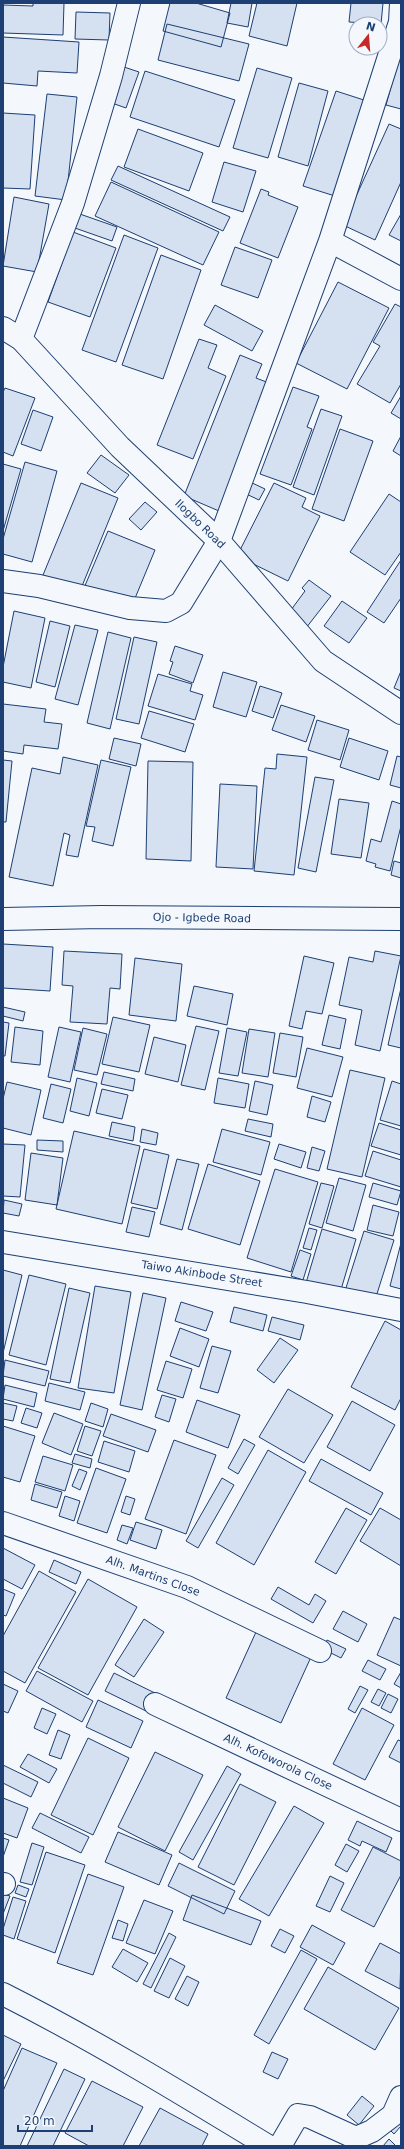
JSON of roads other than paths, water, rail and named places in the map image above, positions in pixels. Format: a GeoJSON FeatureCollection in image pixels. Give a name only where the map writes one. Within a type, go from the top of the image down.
{"type":"FeatureCollection","features":[{"type":"Feature","properties":{"kind":"street"},"geometry":{"type":"LineString","coordinates":[[12,333],[73,203],[111,76],[129,3]]}},
{"type":"Feature","properties":{"kind":"street"},"geometry":{"type":"LineString","coordinates":[[3,581],[39,586],[130,608],[166,611],[182,603],[219,541],[330,241],[401,16]]}},
{"type":"Feature","properties":{"kind":"street"},"geometry":{"type":"LineString","coordinates":[[330,241],[401,279]]}},
{"type":"Feature","properties":{"kind":"street","name":"Ilogbo Road"},"geometry":{"type":"LineString","coordinates":[[12,333],[120,447],[219,541],[323,661],[401,713]]}},
{"type":"Feature","properties":{"kind":"street","name":"Ojo - Igbede Road"},"geometry":{"type":"LineString","coordinates":[[3,919],[101,917],[401,920]]}},
{"type":"Feature","properties":{"kind":"street","name":"Taiwo Akinbode Street"},"geometry":{"type":"LineString","coordinates":[[3,1242],[307,1292],[401,1310]]}},
{"type":"Feature","properties":{"kind":"street","name":"Alh. Martins Close"},"geometry":{"type":"LineString","coordinates":[[3,1523],[187,1587],[320,1651]]}},
{"type":"Feature","properties":{"kind":"street","name":"Alh. Kofoworola Close"},"geometry":{"type":"LineString","coordinates":[[155,1704],[401,1820]]}},
{"type":"Feature","properties":{"kind":"street"},"geometry":{"type":"LineString","coordinates":[[3,1994],[50,2018],[155,2077],[268,2146]]}},
{"type":"Feature","properties":{"kind":"street"},"geometry":{"type":"LineString","coordinates":[[280,2146],[298,2116],[310,2117],[356,2138],[372,2131],[393,2115],[401,2097]]}}]}
